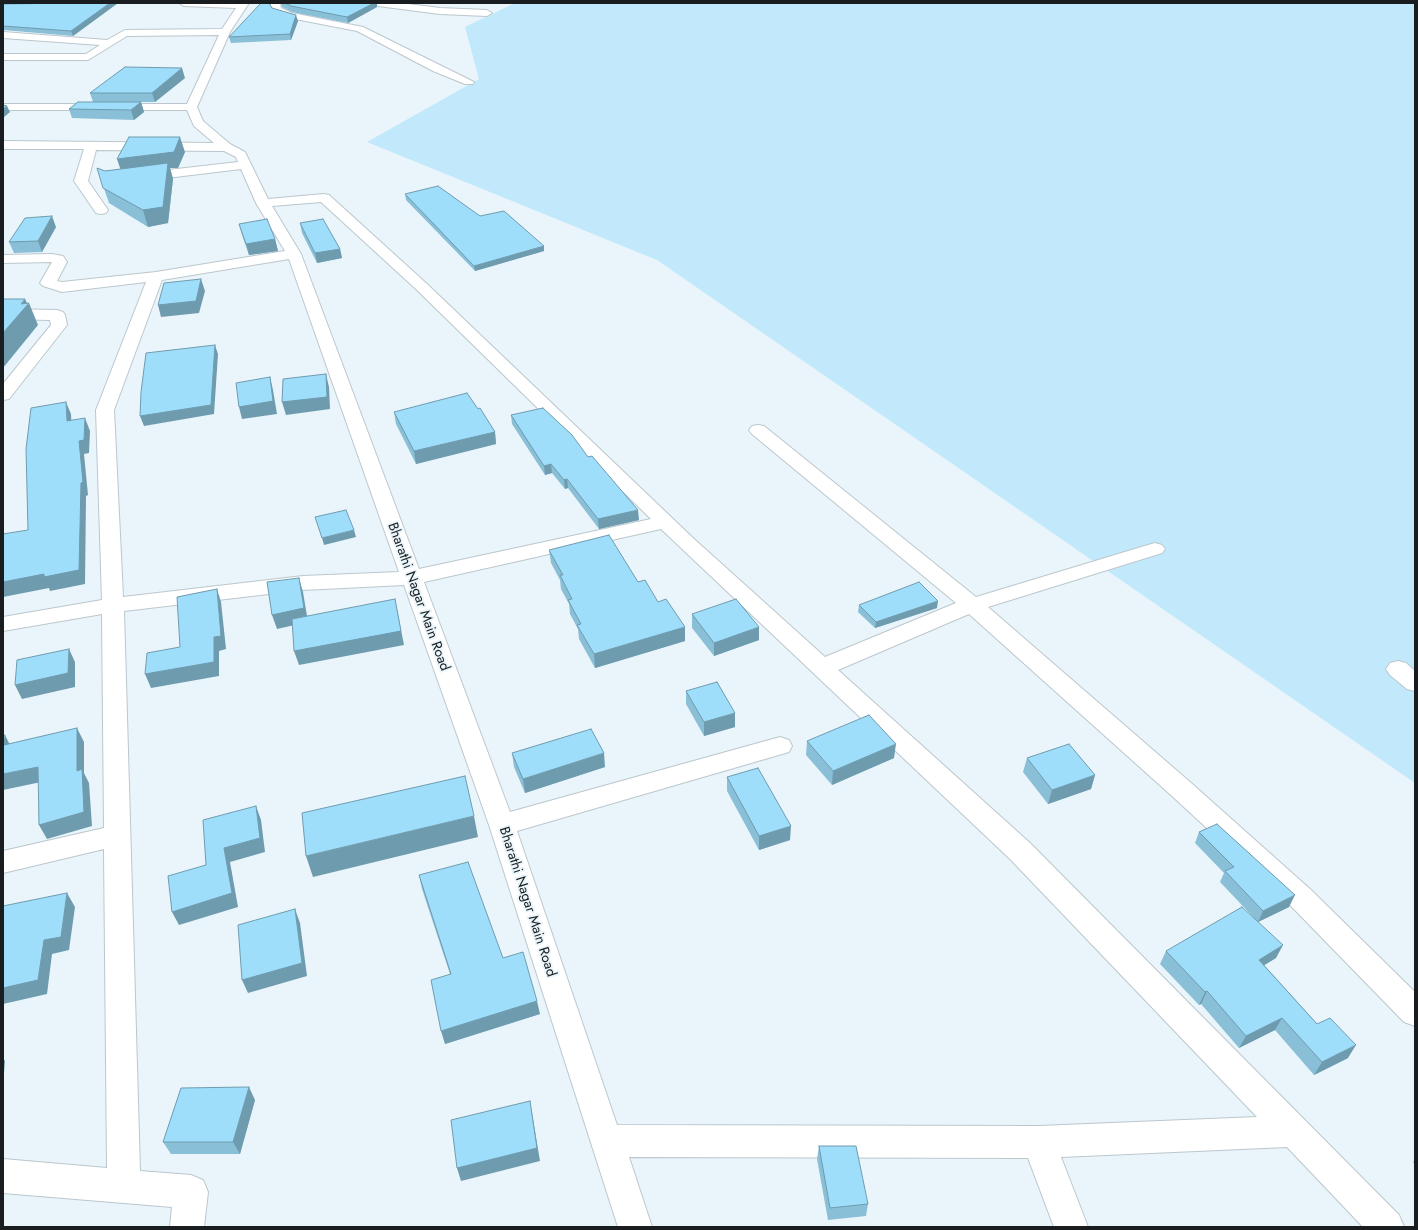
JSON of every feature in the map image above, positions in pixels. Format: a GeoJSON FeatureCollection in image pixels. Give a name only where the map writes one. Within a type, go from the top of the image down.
{"type":"FeatureCollection","features":[{"type":"Feature","properties":{"kind":"street"},"geometry":{"type":"LineString","coordinates":[[184,3],[243,4]]}},
{"type":"Feature","properties":{"kind":"street"},"geometry":{"type":"LineString","coordinates":[[277,3],[275,5],[277,10],[290,15],[360,29],[437,68],[469,82]]}},
{"type":"Feature","properties":{"kind":"street"},"geometry":{"type":"LineString","coordinates":[[378,3],[440,11],[487,13]]}},
{"type":"Feature","properties":{"kind":"street"},"geometry":{"type":"LineString","coordinates":[[3,107],[191,107],[225,32],[243,4]]}},
{"type":"Feature","properties":{"kind":"street"},"geometry":{"type":"LineString","coordinates":[[3,57],[88,57],[125,33],[225,32]]}},
{"type":"Feature","properties":{"kind":"street"},"geometry":{"type":"LineString","coordinates":[[3,34],[72,41],[111,43]]}},
{"type":"Feature","properties":{"kind":"street","name":"Bharathi Nagar Main Road"},"geometry":{"type":"LineString","coordinates":[[191,107],[198,123],[226,147],[241,155],[263,203],[294,254],[410,578],[502,825],[635,1227]]}},
{"type":"Feature","properties":{"kind":"street"},"geometry":{"type":"LineString","coordinates":[[3,145],[226,147]]}},
{"type":"Feature","properties":{"kind":"street"},"geometry":{"type":"LineString","coordinates":[[90,146],[81,181],[101,210]]}},
{"type":"Feature","properties":{"kind":"street"},"geometry":{"type":"LineString","coordinates":[[133,178],[246,165]]}},
{"type":"Feature","properties":{"kind":"street"},"geometry":{"type":"LineString","coordinates":[[263,203],[324,198],[422,287],[665,522],[1020,851],[1387,1227]]}},
{"type":"Feature","properties":{"kind":"street"},"geometry":{"type":"LineString","coordinates":[[3,259],[58,259],[60,262],[48,283],[62,287],[156,276],[294,254]]}},
{"type":"Feature","properties":{"kind":"street"},"geometry":{"type":"LineString","coordinates":[[124,1186],[116,836],[113,605],[105,410],[156,276]]}},
{"type":"Feature","properties":{"kind":"street"},"geometry":{"type":"LineString","coordinates":[[3,314],[57,315],[59,325],[3,395]]}},
{"type":"Feature","properties":{"kind":"street"},"geometry":{"type":"LineString","coordinates":[[3,366],[26,366]]}},
{"type":"Feature","properties":{"kind":"street"},"geometry":{"type":"LineString","coordinates":[[758,430],[972,605],[1181,789],[1300,897],[1415,1012]]}},
{"type":"Feature","properties":{"kind":"street"},"geometry":{"type":"LineString","coordinates":[[3,624],[113,605],[303,583],[410,578],[665,522]]}},
{"type":"Feature","properties":{"kind":"street"},"geometry":{"type":"LineString","coordinates":[[823,667],[972,605],[1156,549]]}},
{"type":"Feature","properties":{"kind":"street"},"geometry":{"type":"LineString","coordinates":[[502,825],[780,746]]}},
{"type":"Feature","properties":{"kind":"street"},"geometry":{"type":"LineString","coordinates":[[3,862],[116,836]]}},
{"type":"Feature","properties":{"kind":"street"},"geometry":{"type":"LineString","coordinates":[[606,1141],[1038,1142],[1294,1131]]}},
{"type":"Feature","properties":{"kind":"street"},"geometry":{"type":"LineString","coordinates":[[1038,1142],[1071,1227]]}},
{"type":"Feature","properties":{"kind":"street"},"geometry":{"type":"LineString","coordinates":[[3,1176],[191,1192],[187,1227]]}},
{"type":"Feature","properties":{"kind":"shaded area"},"geometry":{"type":"Polygon","coordinates":[[[515,3],[1415,3],[1415,783],[657,260],[367,142],[479,79],[465,27],[515,3]]]}},
{"type":"Feature","properties":{"kind":"building"},"geometry":{"type":"Polygon","coordinates":[[[110,3],[71,31],[3,26],[3,4],[110,3]]]}},
{"type":"Feature","properties":{"kind":"building"},"geometry":{"type":"Polygon","coordinates":[[[261,3],[269,3],[272,8],[296,15],[290,34],[229,37],[261,3]]]}},
{"type":"Feature","properties":{"kind":"building"},"geometry":{"type":"Polygon","coordinates":[[[285,3],[374,3],[347,17],[291,6],[285,3]]]}},
{"type":"Feature","properties":{"kind":"building"},"geometry":{"type":"Polygon","coordinates":[[[125,67],[182,68],[152,93],[90,93],[125,67]]]}},
{"type":"Feature","properties":{"kind":"building"},"geometry":{"type":"Polygon","coordinates":[[[78,102],[141,102],[131,110],[69,109],[78,102]]]}},
{"type":"Feature","properties":{"kind":"building"},"geometry":{"type":"Polygon","coordinates":[[[129,137],[180,137],[174,152],[117,159],[129,137]]]}},
{"type":"Feature","properties":{"kind":"building"},"geometry":{"type":"Polygon","coordinates":[[[168,163],[163,207],[143,210],[103,188],[97,168],[105,171],[168,163]]]}},
{"type":"Feature","properties":{"kind":"building"},"geometry":{"type":"Polygon","coordinates":[[[438,186],[480,216],[504,211],[544,246],[474,266],[405,194],[438,186]]]}},
{"type":"Feature","properties":{"kind":"building"},"geometry":{"type":"Polygon","coordinates":[[[52,216],[38,241],[9,242],[25,218],[52,216]]]}},
{"type":"Feature","properties":{"kind":"building"},"geometry":{"type":"Polygon","coordinates":[[[267,219],[275,239],[246,244],[239,224],[267,219]]]}},
{"type":"Feature","properties":{"kind":"building"},"geometry":{"type":"Polygon","coordinates":[[[323,219],[340,249],[315,253],[300,223],[323,219]]]}},
{"type":"Feature","properties":{"kind":"building"},"geometry":{"type":"Polygon","coordinates":[[[201,279],[196,301],[158,305],[164,283],[201,279]]]}},
{"type":"Feature","properties":{"kind":"building"},"geometry":{"type":"Polygon","coordinates":[[[3,299],[25,299],[21,304],[29,303],[3,333],[3,299]]]}},
{"type":"Feature","properties":{"kind":"building"},"geometry":{"type":"Polygon","coordinates":[[[215,345],[211,405],[140,416],[141,392],[146,353],[215,345]]]}},
{"type":"Feature","properties":{"kind":"building"},"geometry":{"type":"Polygon","coordinates":[[[326,374],[327,397],[282,402],[283,379],[326,374]]]}},
{"type":"Feature","properties":{"kind":"building"},"geometry":{"type":"Polygon","coordinates":[[[270,377],[273,401],[239,407],[236,383],[270,377]]]}},
{"type":"Feature","properties":{"kind":"building"},"geometry":{"type":"Polygon","coordinates":[[[467,393],[478,409],[480,408],[495,432],[414,451],[394,412],[467,393]]]}},
{"type":"Feature","properties":{"kind":"building"},"geometry":{"type":"Polygon","coordinates":[[[66,402],[67,421],[85,418],[84,440],[79,441],[83,482],[81,483],[79,570],[44,577],[44,574],[3,582],[3,534],[28,530],[26,449],[31,408],[66,402]]]}},
{"type":"Feature","properties":{"kind":"building"},"geometry":{"type":"Polygon","coordinates":[[[543,408],[572,435],[588,457],[592,456],[638,510],[598,519],[567,479],[564,480],[551,464],[544,466],[511,415],[543,408]]]}},
{"type":"Feature","properties":{"kind":"building"},"geometry":{"type":"Polygon","coordinates":[[[346,510],[354,530],[322,538],[315,517],[346,510]]]}},
{"type":"Feature","properties":{"kind":"building"},"geometry":{"type":"Polygon","coordinates":[[[609,535],[638,582],[645,580],[658,602],[666,599],[685,627],[594,654],[577,625],[581,624],[568,600],[572,599],[560,575],[563,575],[549,550],[609,535]]]}},
{"type":"Feature","properties":{"kind":"building"},"geometry":{"type":"Polygon","coordinates":[[[299,578],[304,608],[272,615],[267,582],[299,578]]]}},
{"type":"Feature","properties":{"kind":"building"},"geometry":{"type":"Polygon","coordinates":[[[919,582],[938,601],[876,622],[859,605],[919,582]]]}},
{"type":"Feature","properties":{"kind":"building"},"geometry":{"type":"Polygon","coordinates":[[[217,589],[221,636],[214,637],[214,662],[145,674],[147,653],[180,647],[177,597],[217,589]]]}},
{"type":"Feature","properties":{"kind":"building"},"geometry":{"type":"Polygon","coordinates":[[[395,599],[401,631],[294,651],[292,619],[395,599]]]}},
{"type":"Feature","properties":{"kind":"building"},"geometry":{"type":"Polygon","coordinates":[[[736,599],[759,627],[714,643],[692,614],[736,599]]]}},
{"type":"Feature","properties":{"kind":"building"},"geometry":{"type":"Polygon","coordinates":[[[69,649],[68,673],[15,685],[17,660],[69,649]]]}},
{"type":"Feature","properties":{"kind":"building"},"geometry":{"type":"Polygon","coordinates":[[[717,682],[735,713],[704,722],[686,691],[717,682]]]}},
{"type":"Feature","properties":{"kind":"building"},"geometry":{"type":"Polygon","coordinates":[[[869,715],[896,744],[833,771],[807,741],[869,715]]]}},
{"type":"Feature","properties":{"kind":"building"},"geometry":{"type":"Polygon","coordinates":[[[77,728],[77,771],[82,769],[84,812],[39,825],[38,767],[3,774],[3,735],[5,735],[4,745],[77,728]]]}},
{"type":"Feature","properties":{"kind":"building"},"geometry":{"type":"Polygon","coordinates":[[[591,729],[604,753],[523,779],[512,753],[591,729]]]}},
{"type":"Feature","properties":{"kind":"building"},"geometry":{"type":"Polygon","coordinates":[[[1069,744],[1095,775],[1052,790],[1027,758],[1069,744]]]}},
{"type":"Feature","properties":{"kind":"building"},"geometry":{"type":"Polygon","coordinates":[[[758,768],[791,826],[759,836],[727,777],[758,768]]]}},
{"type":"Feature","properties":{"kind":"building"},"geometry":{"type":"Polygon","coordinates":[[[465,776],[474,816],[306,856],[302,813],[465,776]]]}},
{"type":"Feature","properties":{"kind":"building"},"geometry":{"type":"Polygon","coordinates":[[[256,806],[260,838],[224,848],[232,893],[172,912],[168,876],[206,865],[203,820],[256,806]]]}},
{"type":"Feature","properties":{"kind":"building"},"geometry":{"type":"Polygon","coordinates":[[[1217,824],[1295,895],[1263,911],[1225,871],[1234,867],[1199,832],[1217,824]]]}},
{"type":"Feature","properties":{"kind":"building"},"geometry":{"type":"Polygon","coordinates":[[[468,862],[503,958],[523,952],[537,1001],[441,1031],[431,980],[451,974],[419,875],[468,862]]]}},
{"type":"Feature","properties":{"kind":"building"},"geometry":{"type":"Polygon","coordinates":[[[67,893],[61,937],[44,940],[38,980],[3,988],[3,906],[67,893]]]}},
{"type":"Feature","properties":{"kind":"building"},"geometry":{"type":"Polygon","coordinates":[[[1242,907],[1283,945],[1259,960],[1317,1024],[1330,1018],[1356,1045],[1322,1062],[1282,1018],[1246,1036],[1207,991],[1205,992],[1166,951],[1242,907]]]}},
{"type":"Feature","properties":{"kind":"building"},"geometry":{"type":"Polygon","coordinates":[[[295,909],[302,963],[242,980],[238,925],[295,909]]]}},
{"type":"Feature","properties":{"kind":"building"},"geometry":{"type":"Polygon","coordinates":[[[249,1087],[233,1142],[163,1142],[181,1088],[249,1087]]]}},
{"type":"Feature","properties":{"kind":"building"},"geometry":{"type":"Polygon","coordinates":[[[530,1101],[537,1148],[457,1168],[451,1120],[530,1101]]]}},
{"type":"Feature","properties":{"kind":"building"},"geometry":{"type":"Polygon","coordinates":[[[819,1146],[856,1146],[868,1204],[830,1208],[819,1146]]]}}]}
